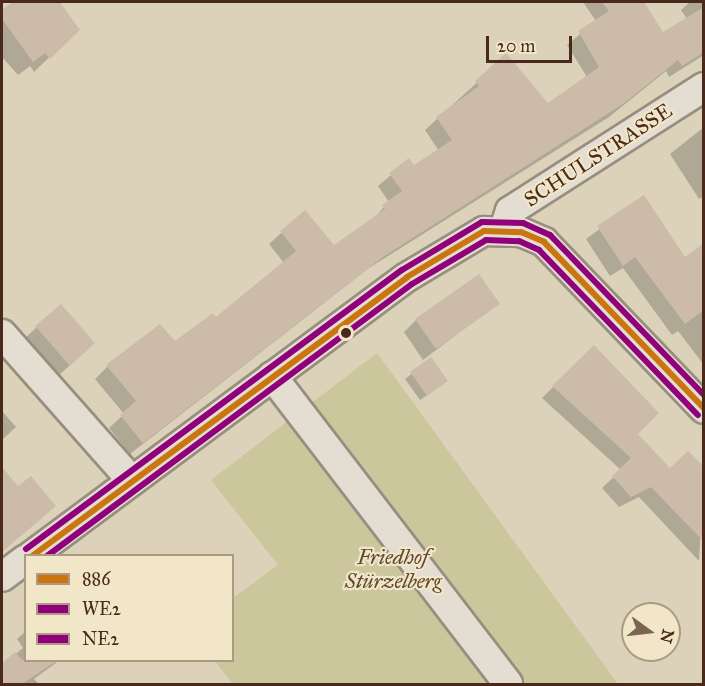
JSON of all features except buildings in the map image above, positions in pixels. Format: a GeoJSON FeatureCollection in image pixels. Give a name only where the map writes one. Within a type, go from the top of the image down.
{"type":"FeatureCollection","features":[{"type":"Feature","properties":{"kind":"street","name":"SCHULSTRASSE"},"geometry":{"type":"LineString","coordinates":[[504,229],[510,211],[704,87]]}},
{"type":"Feature","properties":{"kind":"street"},"geometry":{"type":"LineString","coordinates":[[32,554],[272,376],[467,238],[504,229],[544,242],[704,409]]}},
{"type":"Feature","properties":{"kind":"street"},"geometry":{"type":"LineString","coordinates":[[2,334],[131,480]]}},
{"type":"Feature","properties":{"kind":"street"},"geometry":{"type":"LineString","coordinates":[[272,376],[507,684]]}},
{"type":"Feature","properties":{"kind":"street"},"geometry":{"type":"LineString","coordinates":[[2,577],[24,560]]}},
{"type":"Feature","properties":{"kind":"green space","name":"Friedhof Stürzelberg"},"geometry":{"type":"Polygon","coordinates":[[[377,353],[618,684],[233,684],[216,662],[234,662],[234,597],[278,565],[211,480],[377,353]]]}},
{"type":"Feature","properties":{"kind":"transit line","name":"NE2"},"geometry":{"type":"LineString","coordinates":[[26,549],[402,270],[482,222],[523,223],[550,235],[704,395]]}},
{"type":"Feature","properties":{"kind":"transit line","name":"886"},"geometry":{"type":"LineString","coordinates":[[35,554],[407,277],[484,231],[521,232],[544,242],[704,408]]}},
{"type":"Feature","properties":{"kind":"transit line","name":"WE2"},"geometry":{"type":"LineString","coordinates":[[50,554],[412,284],[486,240],[519,241],[539,250],[698,415]]}}]}
